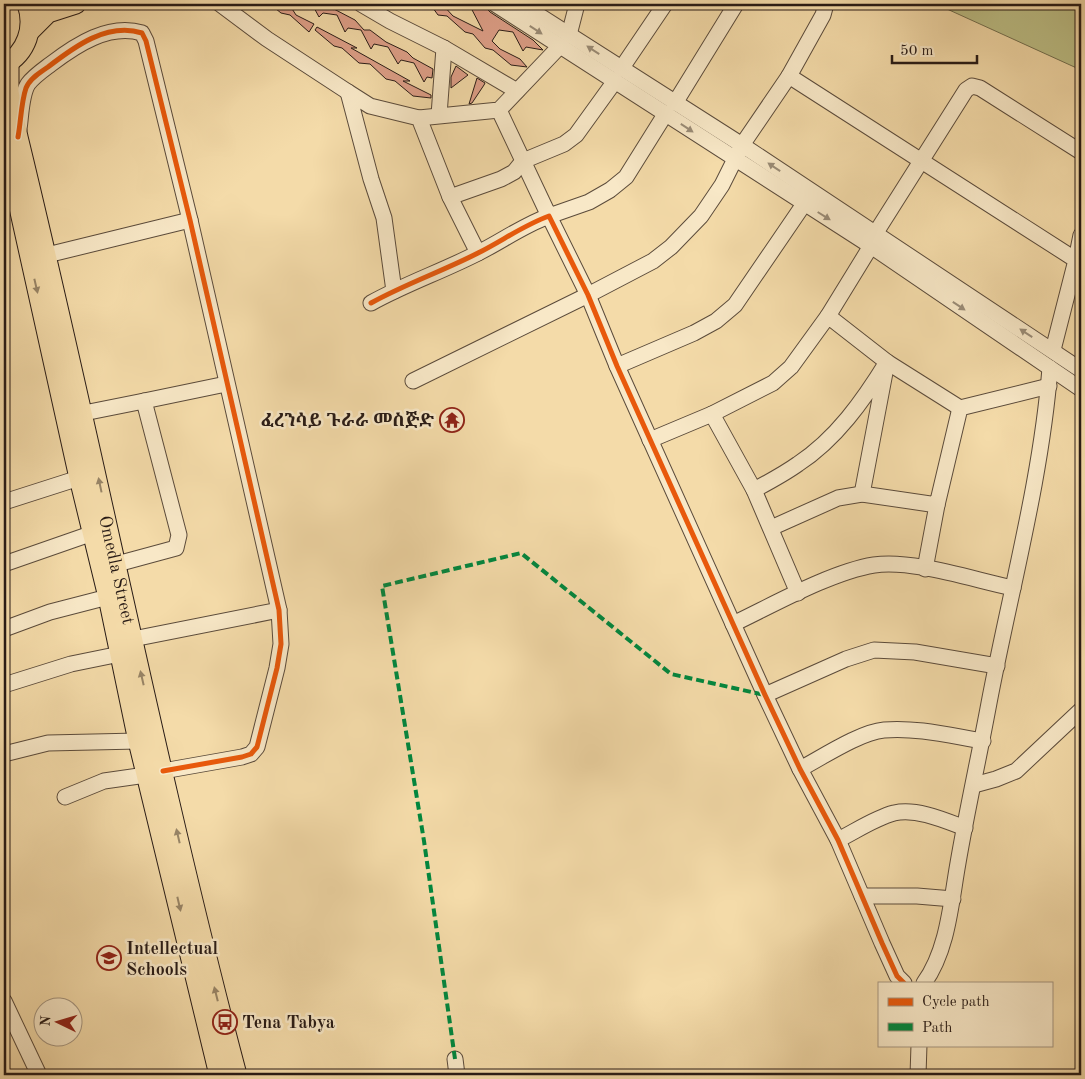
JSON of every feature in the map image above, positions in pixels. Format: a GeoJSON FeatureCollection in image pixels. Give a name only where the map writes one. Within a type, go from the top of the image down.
{"type":"FeatureCollection","features":[{"type":"Feature","properties":{"kind":"main road"},"geometry":{"type":"LineString","coordinates":[[7,64],[24,46],[30,31],[31,16],[27,4]]}},
{"type":"Feature","properties":{"kind":"main road"},"geometry":{"type":"LineString","coordinates":[[30,31],[48,13],[76,4]]}},
{"type":"Feature","properties":{"kind":"main road","name":"Omedla Street"},"geometry":{"type":"LineString","coordinates":[[7,64],[10,92],[11,139],[79,478],[108,596],[138,741],[155,773]]}},
{"type":"Feature","properties":{"kind":"main road","name":"Omedla Street"},"geometry":{"type":"LineString","coordinates":[[11,139],[47,255],[84,413],[133,639],[155,773],[215,1025],[219,1075]]}},
{"type":"Feature","properties":{"kind":"main road","name":"Omedla Street"},"geometry":{"type":"LineString","coordinates":[[215,1025],[236,1075]]}},
{"type":"Feature","properties":{"kind":"street"},"geometry":{"type":"LineString","coordinates":[[220,4],[267,39],[370,106],[418,118],[499,110],[564,40],[577,4]]}},
{"type":"Feature","properties":{"kind":"street"},"geometry":{"type":"LineString","coordinates":[[361,4],[444,48],[517,91]]}},
{"type":"Feature","properties":{"kind":"street"},"geometry":{"type":"LineString","coordinates":[[495,4],[564,40],[670,108],[742,145],[1081,389]]}},
{"type":"Feature","properties":{"kind":"street"},"geometry":{"type":"LineString","coordinates":[[521,4],[564,40]]}},
{"type":"Feature","properties":{"kind":"street"},"geometry":{"type":"LineString","coordinates":[[450,197],[501,179],[514,172],[524,162],[564,144],[576,135],[665,4]]}},
{"type":"Feature","properties":{"kind":"street"},"geometry":{"type":"LineString","coordinates":[[371,303],[394,290],[478,253],[533,222],[589,202],[610,190],[626,177],[736,4]]}},
{"type":"Feature","properties":{"kind":"street"},"geometry":{"type":"LineString","coordinates":[[413,381],[588,295],[653,260],[671,247],[701,216],[742,145],[789,76],[823,15],[826,4]]}},
{"type":"Feature","properties":{"kind":"street"},"geometry":{"type":"LineString","coordinates":[[11,139],[26,86],[33,78],[69,51],[94,36],[132,30],[142,34],[146,40],[190,220],[279,610],[280,644],[277,668],[257,747],[251,754],[104,781],[66,797]]}},
{"type":"Feature","properties":{"kind":"street"},"geometry":{"type":"LineString","coordinates":[[439,115],[444,48]]}},
{"type":"Feature","properties":{"kind":"street"},"geometry":{"type":"LineString","coordinates":[[789,76],[923,160],[1076,260]]}},
{"type":"Feature","properties":{"kind":"street"},"geometry":{"type":"LineString","coordinates":[[650,440],[712,414],[773,383],[791,367],[828,316],[966,90],[972,86],[980,88],[1081,152]]}},
{"type":"Feature","properties":{"kind":"street"},"geometry":{"type":"LineString","coordinates":[[348,92],[370,179],[384,218],[394,290]]}},
{"type":"Feature","properties":{"kind":"street"},"geometry":{"type":"LineString","coordinates":[[670,108],[735,160],[804,204],[873,240],[1053,350],[1077,367],[1066,379]]}},
{"type":"Feature","properties":{"kind":"street"},"geometry":{"type":"LineString","coordinates":[[499,110],[588,295],[617,366],[764,695],[800,769],[838,840],[897,976],[903,982]]}},
{"type":"Feature","properties":{"kind":"street"},"geometry":{"type":"LineString","coordinates":[[418,118],[450,197],[478,253]]}},
{"type":"Feature","properties":{"kind":"street"},"geometry":{"type":"LineString","coordinates":[[617,366],[694,333],[716,321],[735,305],[804,204]]}},
{"type":"Feature","properties":{"kind":"street"},"geometry":{"type":"LineString","coordinates":[[47,255],[190,220]]}},
{"type":"Feature","properties":{"kind":"street"},"geometry":{"type":"LineString","coordinates":[[1053,350],[1081,235]]}},
{"type":"Feature","properties":{"kind":"street"},"geometry":{"type":"LineString","coordinates":[[828,316],[887,362],[960,408],[1049,386]]}},
{"type":"Feature","properties":{"kind":"street"},"geometry":{"type":"LineString","coordinates":[[754,490],[799,464],[820,447],[856,409],[887,362]]}},
{"type":"Feature","properties":{"kind":"street"},"geometry":{"type":"LineString","coordinates":[[862,494],[887,362]]}},
{"type":"Feature","properties":{"kind":"street"},"geometry":{"type":"LineString","coordinates":[[925,982],[930,975],[940,948],[953,899],[965,828],[1033,486],[1049,386],[1050,368]]}},
{"type":"Feature","properties":{"kind":"street"},"geometry":{"type":"LineString","coordinates":[[84,413],[226,384]]}},
{"type":"Feature","properties":{"kind":"street"},"geometry":{"type":"LineString","coordinates":[[117,564],[176,548],[179,543],[179,535],[144,401]]}},
{"type":"Feature","properties":{"kind":"street"},"geometry":{"type":"LineString","coordinates":[[925,569],[937,505],[960,408]]}},
{"type":"Feature","properties":{"kind":"street"},"geometry":{"type":"LineString","coordinates":[[712,414],[754,490],[798,593]]}},
{"type":"Feature","properties":{"kind":"street"},"geometry":{"type":"LineString","coordinates":[[4,502],[79,478]]}},
{"type":"Feature","properties":{"kind":"street"},"geometry":{"type":"LineString","coordinates":[[771,528],[838,498],[862,494],[937,505]]}},
{"type":"Feature","properties":{"kind":"street"},"geometry":{"type":"LineString","coordinates":[[4,564],[92,533]]}},
{"type":"Feature","properties":{"kind":"street"},"geometry":{"type":"LineString","coordinates":[[733,624],[845,573],[875,565],[925,569],[1013,588]]}},
{"type":"Feature","properties":{"kind":"street"},"geometry":{"type":"LineString","coordinates":[[4,629],[50,612],[108,596]]}},
{"type":"Feature","properties":{"kind":"street"},"geometry":{"type":"LineString","coordinates":[[133,639],[279,610]]}},
{"type":"Feature","properties":{"kind":"street"},"geometry":{"type":"LineString","coordinates":[[764,695],[814,675],[846,659],[874,650],[915,652],[997,666]]}},
{"type":"Feature","properties":{"kind":"street"},"geometry":{"type":"LineString","coordinates":[[4,685],[71,664],[120,654]]}},
{"type":"Feature","properties":{"kind":"street"},"geometry":{"type":"LineString","coordinates":[[974,785],[996,779],[1016,770],[1081,710]]}},
{"type":"Feature","properties":{"kind":"street"},"geometry":{"type":"LineString","coordinates":[[800,769],[851,742],[882,730],[900,730],[983,741]]}},
{"type":"Feature","properties":{"kind":"street"},"geometry":{"type":"LineString","coordinates":[[4,754],[48,744],[138,741]]}},
{"type":"Feature","properties":{"kind":"street"},"geometry":{"type":"LineString","coordinates":[[838,840],[894,813],[925,814],[965,828]]}},
{"type":"Feature","properties":{"kind":"street"},"geometry":{"type":"LineString","coordinates":[[862,896],[917,896],[953,899]]}},
{"type":"Feature","properties":{"kind":"street"},"geometry":{"type":"LineString","coordinates":[[4,1001],[39,1075]]}},
{"type":"Feature","properties":{"kind":"street"},"geometry":{"type":"LineString","coordinates":[[918,1075],[920,1046]]}},
{"type":"Feature","properties":{"kind":"street"},"geometry":{"type":"LineString","coordinates":[[455,1059],[457,1075]]}},
{"type":"Feature","properties":{"kind":"green space"},"geometry":{"type":"Polygon","coordinates":[[[936,4],[1081,4],[1081,70],[936,4]]]}},
{"type":"Feature","properties":{"kind":"building"},"geometry":{"type":"Polygon","coordinates":[[[270,4],[289,4],[296,15],[314,24],[309,32],[290,15],[281,13],[270,4]]]}},
{"type":"Feature","properties":{"kind":"building"},"geometry":{"type":"Polygon","coordinates":[[[312,4],[327,4],[334,10],[332,8],[355,20],[364,30],[370,30],[386,42],[407,52],[413,58],[433,69],[432,78],[427,77],[424,82],[414,63],[401,60],[398,64],[388,47],[374,44],[371,49],[361,30],[348,28],[345,32],[337,15],[323,13],[319,17],[312,4]]]}},
{"type":"Feature","properties":{"kind":"building"},"geometry":{"type":"Polygon","coordinates":[[[430,4],[442,4],[453,16],[483,31],[469,4],[483,4],[490,12],[533,40],[543,50],[526,47],[523,51],[513,32],[499,30],[492,41],[500,49],[520,59],[527,67],[511,65],[493,50],[485,48],[473,34],[465,32],[447,16],[438,15],[430,4]]]}},
{"type":"Feature","properties":{"kind":"building"},"geometry":{"type":"Polygon","coordinates":[[[317,27],[357,48],[351,48],[410,81],[403,81],[431,95],[431,98],[413,96],[395,81],[386,79],[370,64],[359,63],[342,48],[334,46],[315,30],[317,27]]]}},
{"type":"Feature","properties":{"kind":"building"},"geometry":{"type":"Polygon","coordinates":[[[456,66],[468,75],[451,88],[451,77],[456,66]]]}},
{"type":"Feature","properties":{"kind":"building"},"geometry":{"type":"Polygon","coordinates":[[[477,78],[485,83],[472,103],[469,104],[477,78]]]}},
{"type":"Feature","properties":{"kind":"marked path"},"geometry":{"type":"LineString","coordinates":[[455,1059],[424,841],[382,586],[521,553],[671,674],[765,695]]}},
{"type":"Feature","properties":{"kind":"cycle path"},"geometry":{"type":"LineString","coordinates":[[18,137],[23,100],[30,81],[69,52],[92,38],[116,31],[129,30],[142,33],[146,41],[190,220],[279,610],[281,644],[277,668],[257,747],[251,754],[163,771]]}},
{"type":"Feature","properties":{"kind":"cycle path"},"geometry":{"type":"LineString","coordinates":[[371,303],[465,260],[549,216],[588,295],[617,366],[765,695],[800,769],[838,840],[897,976],[903,982]]}},
{"type":"Feature","properties":{"kind":"place","name":"ፈረንሳይ ጉራራ መስጅድ"},"geometry":{"type":"Point","coordinates":[452,420]}},
{"type":"Feature","properties":{"kind":"place","name":"Intellectual Schools"},"geometry":{"type":"Point","coordinates":[109,958]}},
{"type":"Feature","properties":{"kind":"place","name":"Tena Tabya"},"geometry":{"type":"Point","coordinates":[225,1022]}}]}
